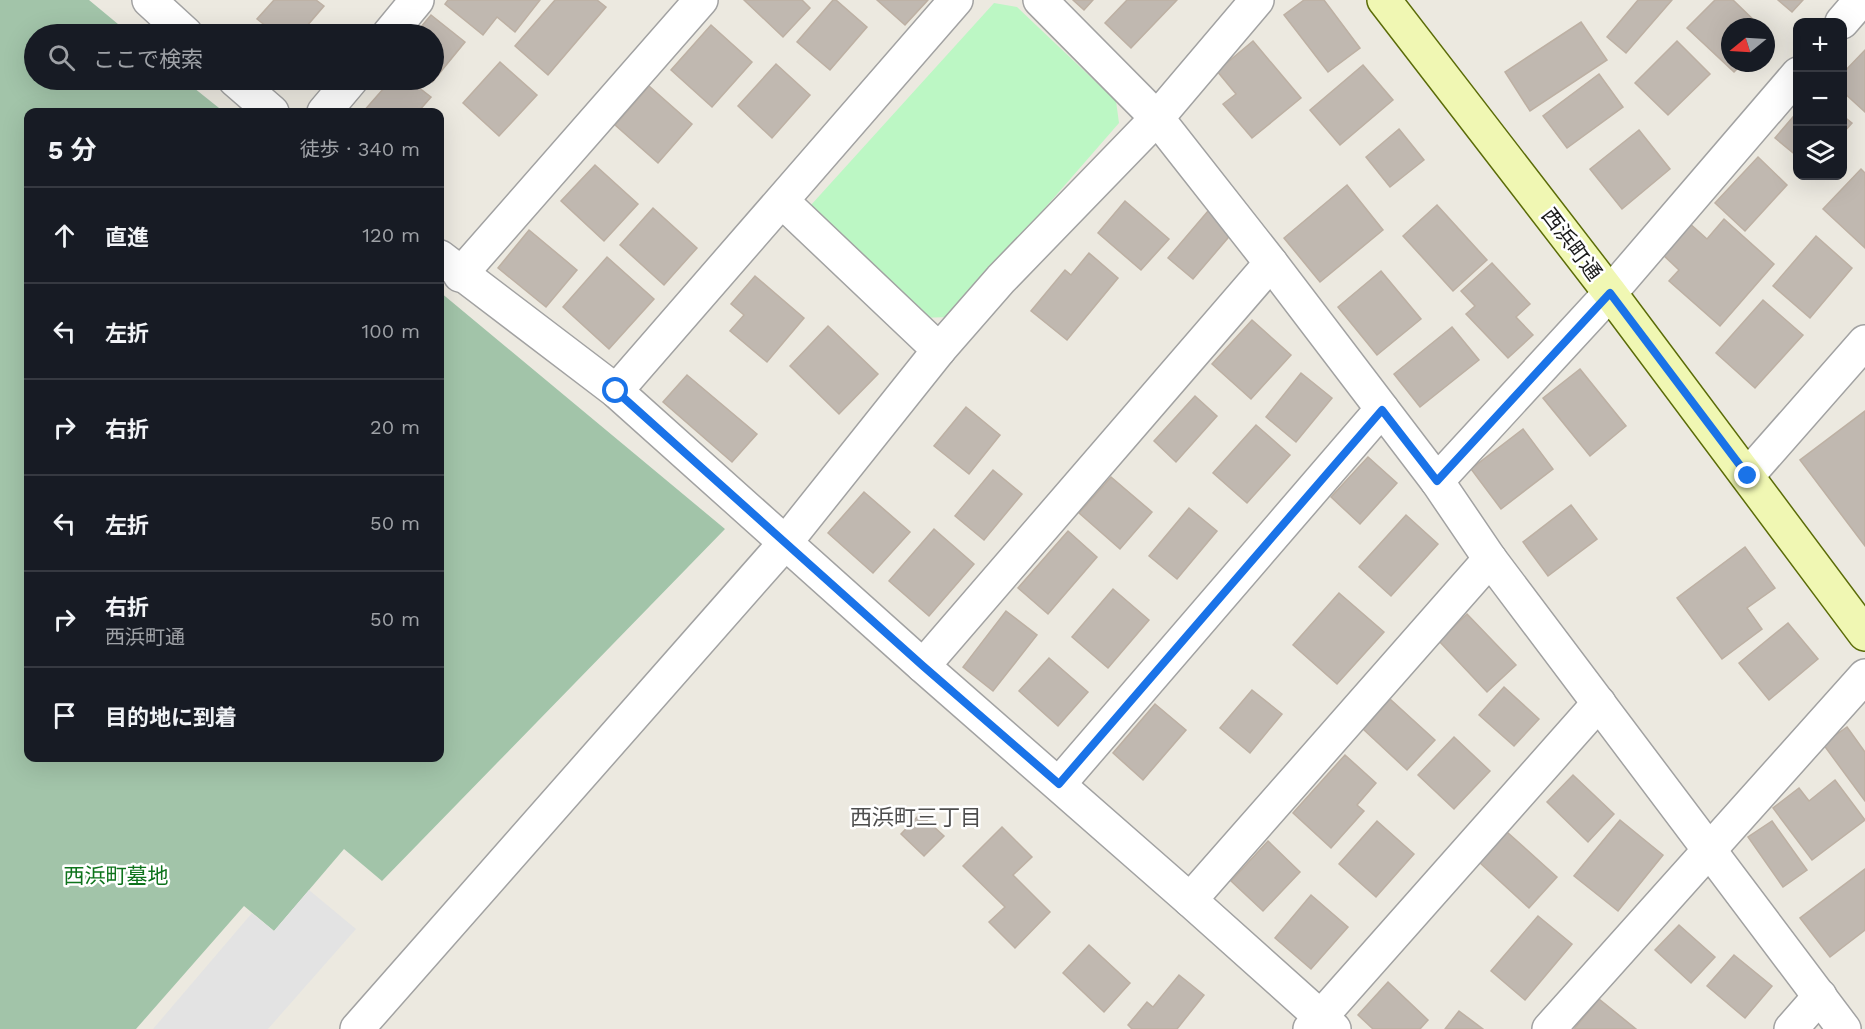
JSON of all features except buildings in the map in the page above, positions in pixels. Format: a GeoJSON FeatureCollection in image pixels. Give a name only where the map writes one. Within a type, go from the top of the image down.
{"type":"FeatureCollection","features":[{"type":"Feature","properties":{"kind":"street"},"geometry":{"type":"LineString","coordinates":[[150,0],[175,24]]}},
{"type":"Feature","properties":{"kind":"street"},"geometry":{"type":"LineString","coordinates":[[397,24],[417,0]]}},
{"type":"Feature","properties":{"kind":"street"},"geometry":{"type":"LineString","coordinates":[[701,0],[450,266],[616,391],[923,666],[1190,900],[1322,1025],[1599,703]]}},
{"type":"Feature","properties":{"kind":"street"},"geometry":{"type":"LineString","coordinates":[[616,391],[956,0]]}},
{"type":"Feature","properties":{"kind":"street"},"geometry":{"type":"LineString","coordinates":[[1040,0],[1157,118],[1271,263],[1437,481],[1490,559],[1844,1029]]}},
{"type":"Feature","properties":{"kind":"street"},"geometry":{"type":"LineString","coordinates":[[357,1029],[785,543],[939,350],[1001,279],[1157,118],[1257,0]]}},
{"type":"Feature","properties":{"kind":"street","name":"西浜町通"},"geometry":{"type":"LineString","coordinates":[[1383,0],[1610,293],[1865,634]]}},
{"type":"Feature","properties":{"kind":"street"},"geometry":{"type":"LineString","coordinates":[[1845,18],[1861,0]]}},
{"type":"Feature","properties":{"kind":"street"},"geometry":{"type":"LineString","coordinates":[[1437,481],[1610,293],[1793,79]]}},
{"type":"Feature","properties":{"kind":"street"},"geometry":{"type":"LineString","coordinates":[[247,90],[267,108]]}},
{"type":"Feature","properties":{"kind":"street"},"geometry":{"type":"LineString","coordinates":[[327,108],[343,90]]}},
{"type":"Feature","properties":{"kind":"street"},"geometry":{"type":"LineString","coordinates":[[782,201],[939,350]]}},
{"type":"Feature","properties":{"kind":"street"},"geometry":{"type":"LineString","coordinates":[[923,666],[1271,263]]}},
{"type":"Feature","properties":{"kind":"street"},"geometry":{"type":"LineString","coordinates":[[1748,476],[1865,342]]}},
{"type":"Feature","properties":{"kind":"street"},"geometry":{"type":"LineString","coordinates":[[1059,784],[1382,410]]}},
{"type":"Feature","properties":{"kind":"street"},"geometry":{"type":"LineString","coordinates":[[1190,900],[1490,559]]}},
{"type":"Feature","properties":{"kind":"street"},"geometry":{"type":"LineString","coordinates":[[1549,1029],[1708,848],[1865,676]]}},
{"type":"Feature","properties":{"kind":"street"},"geometry":{"type":"LineString","coordinates":[[1791,1029],[1820,996]]}},
{"type":"Feature","properties":{"kind":"green space","name":"西浜町墓地"},"geometry":{"type":"Polygon","coordinates":[[[0,0],[89,0],[118,24],[24,24],[24,90],[196,90],[219,108],[24,108],[24,762],[444,762],[444,295],[725,529],[382,881],[344,849],[274,931],[244,906],[136,1029],[0,1029],[0,0]]]}},
{"type":"Feature","properties":{"kind":"green space"},"geometry":{"type":"Polygon","coordinates":[[[994,3],[1017,7],[1116,101],[1119,123],[950,317],[919,318],[812,223],[811,205],[994,3]]]}},
{"type":"Feature","properties":{"kind":"shaded area"},"geometry":{"type":"Polygon","coordinates":[[[309,890],[356,929],[268,1029],[153,1029],[252,913],[274,931],[309,890]]]}},
{"type":"Feature","properties":{"kind":"district","name":"西浜町三丁目"},"geometry":{"type":"Point","coordinates":[916,817]}},
{"type":"Feature","properties":{"kind":"route"},"geometry":{"type":"LineString","coordinates":[[616,391],[923,666],[1059,784],[1382,410],[1437,481],[1610,293],[1748,476]]}}]}
